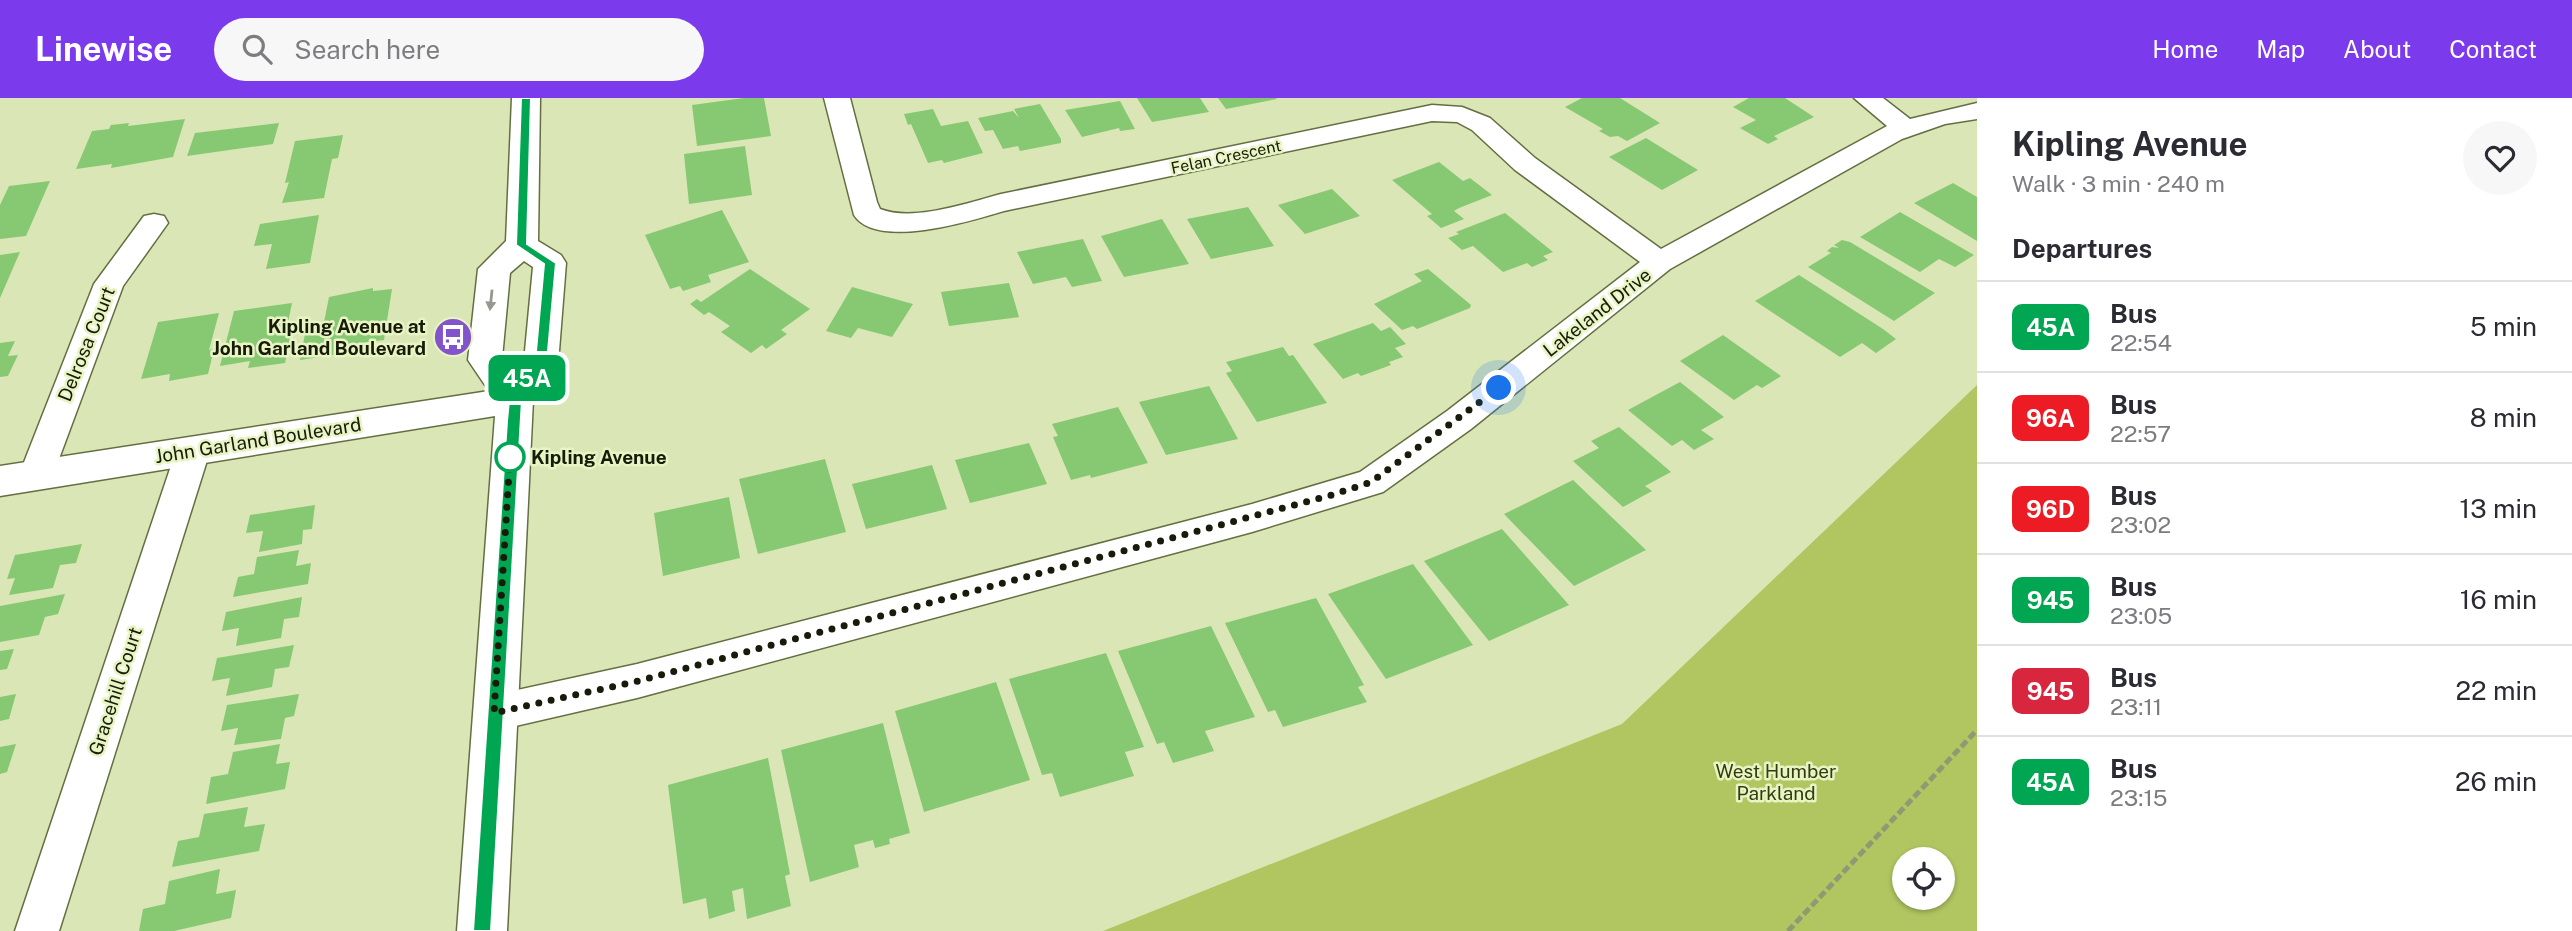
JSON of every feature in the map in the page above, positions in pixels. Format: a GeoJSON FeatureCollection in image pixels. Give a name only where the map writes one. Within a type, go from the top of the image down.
{"type":"FeatureCollection","features":[{"type":"Feature","properties":{"kind":"main road"},"geometry":{"type":"LineString","coordinates":[[515,400],[485,360],[494,269],[522,245],[526,98]]}},
{"type":"Feature","properties":{"kind":"main road"},"geometry":{"type":"LineString","coordinates":[[482,931],[515,400],[542,351],[550,263],[522,245]]}},
{"type":"Feature","properties":{"kind":"main road","name":"John Garland Boulevard"},"geometry":{"type":"LineString","coordinates":[[0,481],[515,400]]}},
{"type":"Feature","properties":{"kind":"street","name":"Felan Crescent"},"geometry":{"type":"LineString","coordinates":[[837,98],[868,215],[889,223],[952,216],[1432,113],[1462,115],[1481,124],[1525,164],[1660,262]]}},
{"type":"Feature","properties":{"kind":"street"},"geometry":{"type":"LineString","coordinates":[[1867,98],[1906,128]]}},
{"type":"Feature","properties":{"kind":"street","name":"Lakeland Drive"},"geometry":{"type":"LineString","coordinates":[[494,713],[691,667],[1252,518],[1371,482],[1459,420],[1660,262],[1906,128],[1977,111]]}},
{"type":"Feature","properties":{"kind":"street","name":"Delrosa Court"},"geometry":{"type":"LineString","coordinates":[[36,475],[109,284],[154,223]]}},
{"type":"Feature","properties":{"kind":"street","name":"Gracehill Court"},"geometry":{"type":"LineString","coordinates":[[37,931],[193,450]]}},
{"type":"Feature","properties":{"kind":"path"},"geometry":{"type":"LineString","coordinates":[[1788,931],[1977,730]]}},
{"type":"Feature","properties":{"kind":"green space","name":"West Humber Parkland"},"geometry":{"type":"Polygon","coordinates":[[[1977,385],[1977,931],[1103,931],[1622,724],[1977,385]]]}},
{"type":"Feature","properties":{"kind":"building"},"geometry":{"type":"Polygon","coordinates":[[[764,98],[771,136],[697,146],[692,105],[764,98]]]}},
{"type":"Feature","properties":{"kind":"building"},"geometry":{"type":"Polygon","coordinates":[[[1137,98],[1200,98],[1209,112],[1152,122],[1137,98]]]}},
{"type":"Feature","properties":{"kind":"building"},"geometry":{"type":"Polygon","coordinates":[[[1218,98],[1276,98],[1277,99],[1226,109],[1218,98]]]}},
{"type":"Feature","properties":{"kind":"building"},"geometry":{"type":"Polygon","coordinates":[[[1582,98],[1620,98],[1660,123],[1627,141],[1618,136],[1610,137],[1599,131],[1603,129],[1565,107],[1582,98]]]}},
{"type":"Feature","properties":{"kind":"building"},"geometry":{"type":"Polygon","coordinates":[[[1749,98],[1785,98],[1814,117],[1774,136],[1778,139],[1768,144],[1740,128],[1756,120],[1733,107],[1749,98]]]}},
{"type":"Feature","properties":{"kind":"building"},"geometry":{"type":"Polygon","coordinates":[[[1120,101],[1135,129],[1120,131],[1119,128],[1082,137],[1065,110],[1120,101]]]}},
{"type":"Feature","properties":{"kind":"building"},"geometry":{"type":"Polygon","coordinates":[[[1040,104],[1061,143],[1020,151],[1018,146],[1003,149],[993,130],[985,131],[978,118],[1013,111],[1019,118],[1014,109],[1040,104]]]}},
{"type":"Feature","properties":{"kind":"building"},"geometry":{"type":"Polygon","coordinates":[[[933,109],[941,126],[968,121],[983,153],[944,163],[942,160],[928,163],[904,114],[933,109]]]}},
{"type":"Feature","properties":{"kind":"building"},"geometry":{"type":"Polygon","coordinates":[[[185,119],[173,157],[111,168],[112,164],[76,169],[92,131],[109,129],[111,125],[129,123],[128,126],[185,119]]]}},
{"type":"Feature","properties":{"kind":"building"},"geometry":{"type":"Polygon","coordinates":[[[279,123],[273,144],[187,156],[195,133],[279,123]]]}},
{"type":"Feature","properties":{"kind":"building"},"geometry":{"type":"Polygon","coordinates":[[[343,135],[338,158],[332,159],[324,198],[282,203],[289,182],[285,183],[295,141],[343,135]]]}},
{"type":"Feature","properties":{"kind":"building"},"geometry":{"type":"Polygon","coordinates":[[[1646,138],[1698,170],[1662,190],[1609,157],[1646,138]]]}},
{"type":"Feature","properties":{"kind":"building"},"geometry":{"type":"Polygon","coordinates":[[[745,146],[752,195],[689,204],[684,154],[745,146]]]}},
{"type":"Feature","properties":{"kind":"building"},"geometry":{"type":"Polygon","coordinates":[[[1439,162],[1463,181],[1470,178],[1492,195],[1454,211],[1464,219],[1441,228],[1427,216],[1432,214],[1392,180],[1439,162]]]}},
{"type":"Feature","properties":{"kind":"building"},"geometry":{"type":"Polygon","coordinates":[[[50,181],[26,236],[0,239],[0,205],[9,186],[50,181]]]}},
{"type":"Feature","properties":{"kind":"building"},"geometry":{"type":"Polygon","coordinates":[[[1953,183],[1977,197],[1977,241],[1914,203],[1953,183]]]}},
{"type":"Feature","properties":{"kind":"building"},"geometry":{"type":"Polygon","coordinates":[[[1332,189],[1360,216],[1305,234],[1278,205],[1332,189]]]}},
{"type":"Feature","properties":{"kind":"building"},"geometry":{"type":"Polygon","coordinates":[[[1248,207],[1274,246],[1211,259],[1187,219],[1248,207]]]}},
{"type":"Feature","properties":{"kind":"building"},"geometry":{"type":"Polygon","coordinates":[[[722,210],[749,262],[708,275],[711,282],[683,291],[680,286],[670,289],[645,235],[722,210]]]}},
{"type":"Feature","properties":{"kind":"building"},"geometry":{"type":"Polygon","coordinates":[[[1900,212],[1974,255],[1955,267],[1939,259],[1920,272],[1860,237],[1900,212]]]}},
{"type":"Feature","properties":{"kind":"building"},"geometry":{"type":"Polygon","coordinates":[[[1505,213],[1553,252],[1543,256],[1548,260],[1532,267],[1527,263],[1503,272],[1473,246],[1462,250],[1448,238],[1459,234],[1456,232],[1505,213]]]}},
{"type":"Feature","properties":{"kind":"building"},"geometry":{"type":"Polygon","coordinates":[[[319,215],[310,263],[266,269],[272,244],[254,246],[260,224],[319,215]]]}},
{"type":"Feature","properties":{"kind":"building"},"geometry":{"type":"Polygon","coordinates":[[[1162,219],[1189,264],[1124,277],[1101,236],[1162,219]]]}},
{"type":"Feature","properties":{"kind":"building"},"geometry":{"type":"Polygon","coordinates":[[[1083,239],[1102,281],[1072,287],[1066,277],[1033,284],[1017,252],[1083,239]]]}},
{"type":"Feature","properties":{"kind":"building"},"geometry":{"type":"Polygon","coordinates":[[[1842,240],[1850,242],[1935,293],[1894,321],[1808,267],[1831,253],[1827,251],[1832,247],[1839,248],[1834,245],[1842,240]]]}},
{"type":"Feature","properties":{"kind":"building"},"geometry":{"type":"Polygon","coordinates":[[[20,252],[0,298],[0,255],[20,252]]]}},
{"type":"Feature","properties":{"kind":"building"},"geometry":{"type":"Polygon","coordinates":[[[750,269],[810,309],[781,330],[787,334],[766,349],[762,345],[751,353],[721,332],[730,326],[709,312],[704,315],[690,304],[697,299],[701,302],[750,269]]]}},
{"type":"Feature","properties":{"kind":"building"},"geometry":{"type":"Polygon","coordinates":[[[1428,269],[1471,305],[1470,308],[1417,329],[1413,326],[1402,330],[1374,304],[1422,281],[1414,274],[1428,269]]]}},
{"type":"Feature","properties":{"kind":"building"},"geometry":{"type":"Polygon","coordinates":[[[1799,275],[1896,339],[1876,353],[1862,343],[1840,357],[1755,301],[1799,275]]]}},
{"type":"Feature","properties":{"kind":"building"},"geometry":{"type":"Polygon","coordinates":[[[1009,283],[1019,317],[949,326],[941,292],[1009,283]]]}},
{"type":"Feature","properties":{"kind":"building"},"geometry":{"type":"Polygon","coordinates":[[[852,287],[913,304],[892,337],[858,328],[851,338],[826,331],[852,287]]]}},
{"type":"Feature","properties":{"kind":"building"},"geometry":{"type":"Polygon","coordinates":[[[373,288],[373,291],[392,289],[384,340],[354,344],[352,352],[300,360],[305,334],[322,332],[329,297],[373,288]]]}},
{"type":"Feature","properties":{"kind":"building"},"geometry":{"type":"Polygon","coordinates":[[[292,303],[285,337],[291,336],[285,363],[248,368],[250,361],[220,366],[234,311],[292,303]]]}},
{"type":"Feature","properties":{"kind":"building"},"geometry":{"type":"Polygon","coordinates":[[[219,313],[209,350],[214,349],[208,374],[169,381],[170,374],[141,379],[158,322],[219,313]]]}},
{"type":"Feature","properties":{"kind":"building"},"geometry":{"type":"Polygon","coordinates":[[[1373,323],[1381,331],[1390,327],[1406,344],[1395,348],[1403,357],[1389,362],[1391,365],[1361,376],[1358,373],[1343,379],[1313,344],[1373,323]]]}},
{"type":"Feature","properties":{"kind":"building"},"geometry":{"type":"Polygon","coordinates":[[[1723,335],[1781,376],[1762,388],[1757,385],[1734,400],[1680,361],[1723,335]]]}},
{"type":"Feature","properties":{"kind":"building"},"geometry":{"type":"Polygon","coordinates":[[[15,341],[8,356],[18,355],[8,376],[0,377],[0,343],[15,341]]]}},
{"type":"Feature","properties":{"kind":"building"},"geometry":{"type":"Polygon","coordinates":[[[1283,347],[1289,356],[1293,355],[1327,403],[1257,422],[1226,373],[1232,371],[1226,362],[1283,347]]]}},
{"type":"Feature","properties":{"kind":"building"},"geometry":{"type":"Polygon","coordinates":[[[1680,382],[1724,417],[1701,430],[1714,439],[1694,450],[1682,440],[1672,446],[1628,410],[1680,382]]]}},
{"type":"Feature","properties":{"kind":"building"},"geometry":{"type":"Polygon","coordinates":[[[1209,386],[1238,439],[1166,455],[1139,402],[1209,386]]]}},
{"type":"Feature","properties":{"kind":"building"},"geometry":{"type":"Polygon","coordinates":[[[1118,407],[1148,463],[1091,478],[1090,475],[1071,480],[1053,437],[1058,436],[1052,424],[1118,407]]]}},
{"type":"Feature","properties":{"kind":"building"},"geometry":{"type":"Polygon","coordinates":[[[1619,427],[1671,472],[1645,486],[1652,491],[1623,507],[1573,461],[1599,448],[1591,441],[1619,427]]]}},
{"type":"Feature","properties":{"kind":"building"},"geometry":{"type":"Polygon","coordinates":[[[1029,443],[1047,484],[970,503],[955,460],[1029,443]]]}},
{"type":"Feature","properties":{"kind":"building"},"geometry":{"type":"Polygon","coordinates":[[[825,459],[846,532],[758,554],[739,479],[825,459]]]}},
{"type":"Feature","properties":{"kind":"building"},"geometry":{"type":"Polygon","coordinates":[[[932,465],[947,509],[866,529],[852,484],[932,465]]]}},
{"type":"Feature","properties":{"kind":"building"},"geometry":{"type":"Polygon","coordinates":[[[1573,480],[1646,550],[1574,586],[1504,514],[1573,480]]]}},
{"type":"Feature","properties":{"kind":"building"},"geometry":{"type":"Polygon","coordinates":[[[729,497],[740,558],[663,576],[654,513],[729,497]]]}},
{"type":"Feature","properties":{"kind":"building"},"geometry":{"type":"Polygon","coordinates":[[[315,505],[312,529],[303,530],[302,544],[259,552],[263,531],[246,533],[250,515],[315,505]]]}},
{"type":"Feature","properties":{"kind":"building"},"geometry":{"type":"Polygon","coordinates":[[[1502,529],[1569,605],[1489,641],[1424,561],[1502,529]]]}},
{"type":"Feature","properties":{"kind":"building"},"geometry":{"type":"Polygon","coordinates":[[[82,544],[76,563],[60,565],[53,588],[9,595],[15,578],[7,579],[15,555],[82,544]]]}},
{"type":"Feature","properties":{"kind":"building"},"geometry":{"type":"Polygon","coordinates":[[[299,550],[296,566],[311,563],[308,584],[233,597],[238,577],[254,574],[257,557],[299,550]]]}},
{"type":"Feature","properties":{"kind":"building"},"geometry":{"type":"Polygon","coordinates":[[[1413,564],[1473,645],[1386,679],[1328,594],[1413,564]]]}},
{"type":"Feature","properties":{"kind":"building"},"geometry":{"type":"Polygon","coordinates":[[[65,594],[58,614],[45,617],[39,635],[0,642],[0,606],[65,594]]]}},
{"type":"Feature","properties":{"kind":"building"},"geometry":{"type":"Polygon","coordinates":[[[302,597],[299,617],[284,619],[281,638],[236,646],[239,628],[222,631],[226,612],[302,597]]]}},
{"type":"Feature","properties":{"kind":"building"},"geometry":{"type":"Polygon","coordinates":[[[1316,598],[1364,685],[1358,687],[1367,702],[1283,727],[1275,710],[1268,712],[1225,623],[1316,598]]]}},
{"type":"Feature","properties":{"kind":"building"},"geometry":{"type":"Polygon","coordinates":[[[1211,626],[1255,717],[1205,731],[1214,751],[1173,763],[1164,742],[1157,744],[1118,651],[1211,626]]]}},
{"type":"Feature","properties":{"kind":"building"},"geometry":{"type":"Polygon","coordinates":[[[294,645],[289,667],[275,669],[272,687],[226,696],[230,678],[212,681],[217,658],[294,645]]]}},
{"type":"Feature","properties":{"kind":"building"},"geometry":{"type":"Polygon","coordinates":[[[14,649],[7,669],[0,670],[0,651],[14,649]]]}},
{"type":"Feature","properties":{"kind":"building"},"geometry":{"type":"Polygon","coordinates":[[[1106,653],[1144,747],[1125,752],[1134,776],[1060,797],[1052,773],[1042,775],[1009,679],[1106,653]]]}},
{"type":"Feature","properties":{"kind":"building"},"geometry":{"type":"Polygon","coordinates":[[[996,682],[1030,780],[924,812],[895,711],[996,682]]]}},
{"type":"Feature","properties":{"kind":"building"},"geometry":{"type":"Polygon","coordinates":[[[16,694],[9,719],[0,721],[0,697],[16,694]]]}},
{"type":"Feature","properties":{"kind":"building"},"geometry":{"type":"Polygon","coordinates":[[[299,694],[294,716],[285,718],[281,739],[234,745],[238,728],[221,731],[227,705],[299,694]]]}},
{"type":"Feature","properties":{"kind":"building"},"geometry":{"type":"Polygon","coordinates":[[[883,723],[910,833],[889,839],[890,844],[875,848],[873,840],[854,845],[859,867],[810,882],[781,750],[883,723]]]}},
{"type":"Feature","properties":{"kind":"building"},"geometry":{"type":"Polygon","coordinates":[[[16,744],[7,772],[0,774],[0,747],[16,744]]]}},
{"type":"Feature","properties":{"kind":"building"},"geometry":{"type":"Polygon","coordinates":[[[280,744],[276,764],[290,762],[285,789],[206,804],[211,777],[228,774],[233,752],[280,744]]]}},
{"type":"Feature","properties":{"kind":"building"},"geometry":{"type":"Polygon","coordinates":[[[768,758],[790,874],[785,876],[791,906],[747,919],[743,888],[732,891],[735,911],[709,919],[706,898],[683,904],[668,785],[768,758]]]}},
{"type":"Feature","properties":{"kind":"building"},"geometry":{"type":"Polygon","coordinates":[[[248,807],[244,827],[265,824],[259,851],[172,867],[178,841],[199,837],[204,814],[248,807]]]}},
{"type":"Feature","properties":{"kind":"building"},"geometry":{"type":"Polygon","coordinates":[[[220,869],[216,894],[236,890],[231,918],[174,931],[139,931],[143,909],[165,904],[169,881],[220,869]]]}},
{"type":"Feature","properties":{"kind":"bus line","name":"45A"},"geometry":{"type":"LineString","coordinates":[[482,931],[515,400],[542,351],[550,263],[522,245],[526,98]]}},
{"type":"Feature","properties":{"kind":"place","name":"Kipling Avenue at John Garland Boulevard"},"geometry":{"type":"Point","coordinates":[453,337]}},
{"type":"Feature","properties":{"kind":"place","name":"Kipling Avenue"},"geometry":{"type":"Point","coordinates":[510,457]}},
{"type":"Feature","properties":{"kind":"route"},"geometry":{"type":"LineString","coordinates":[[510,457],[494,713],[638,681],[1332,495],[1371,482],[1459,420],[1499,388]]}}]}
